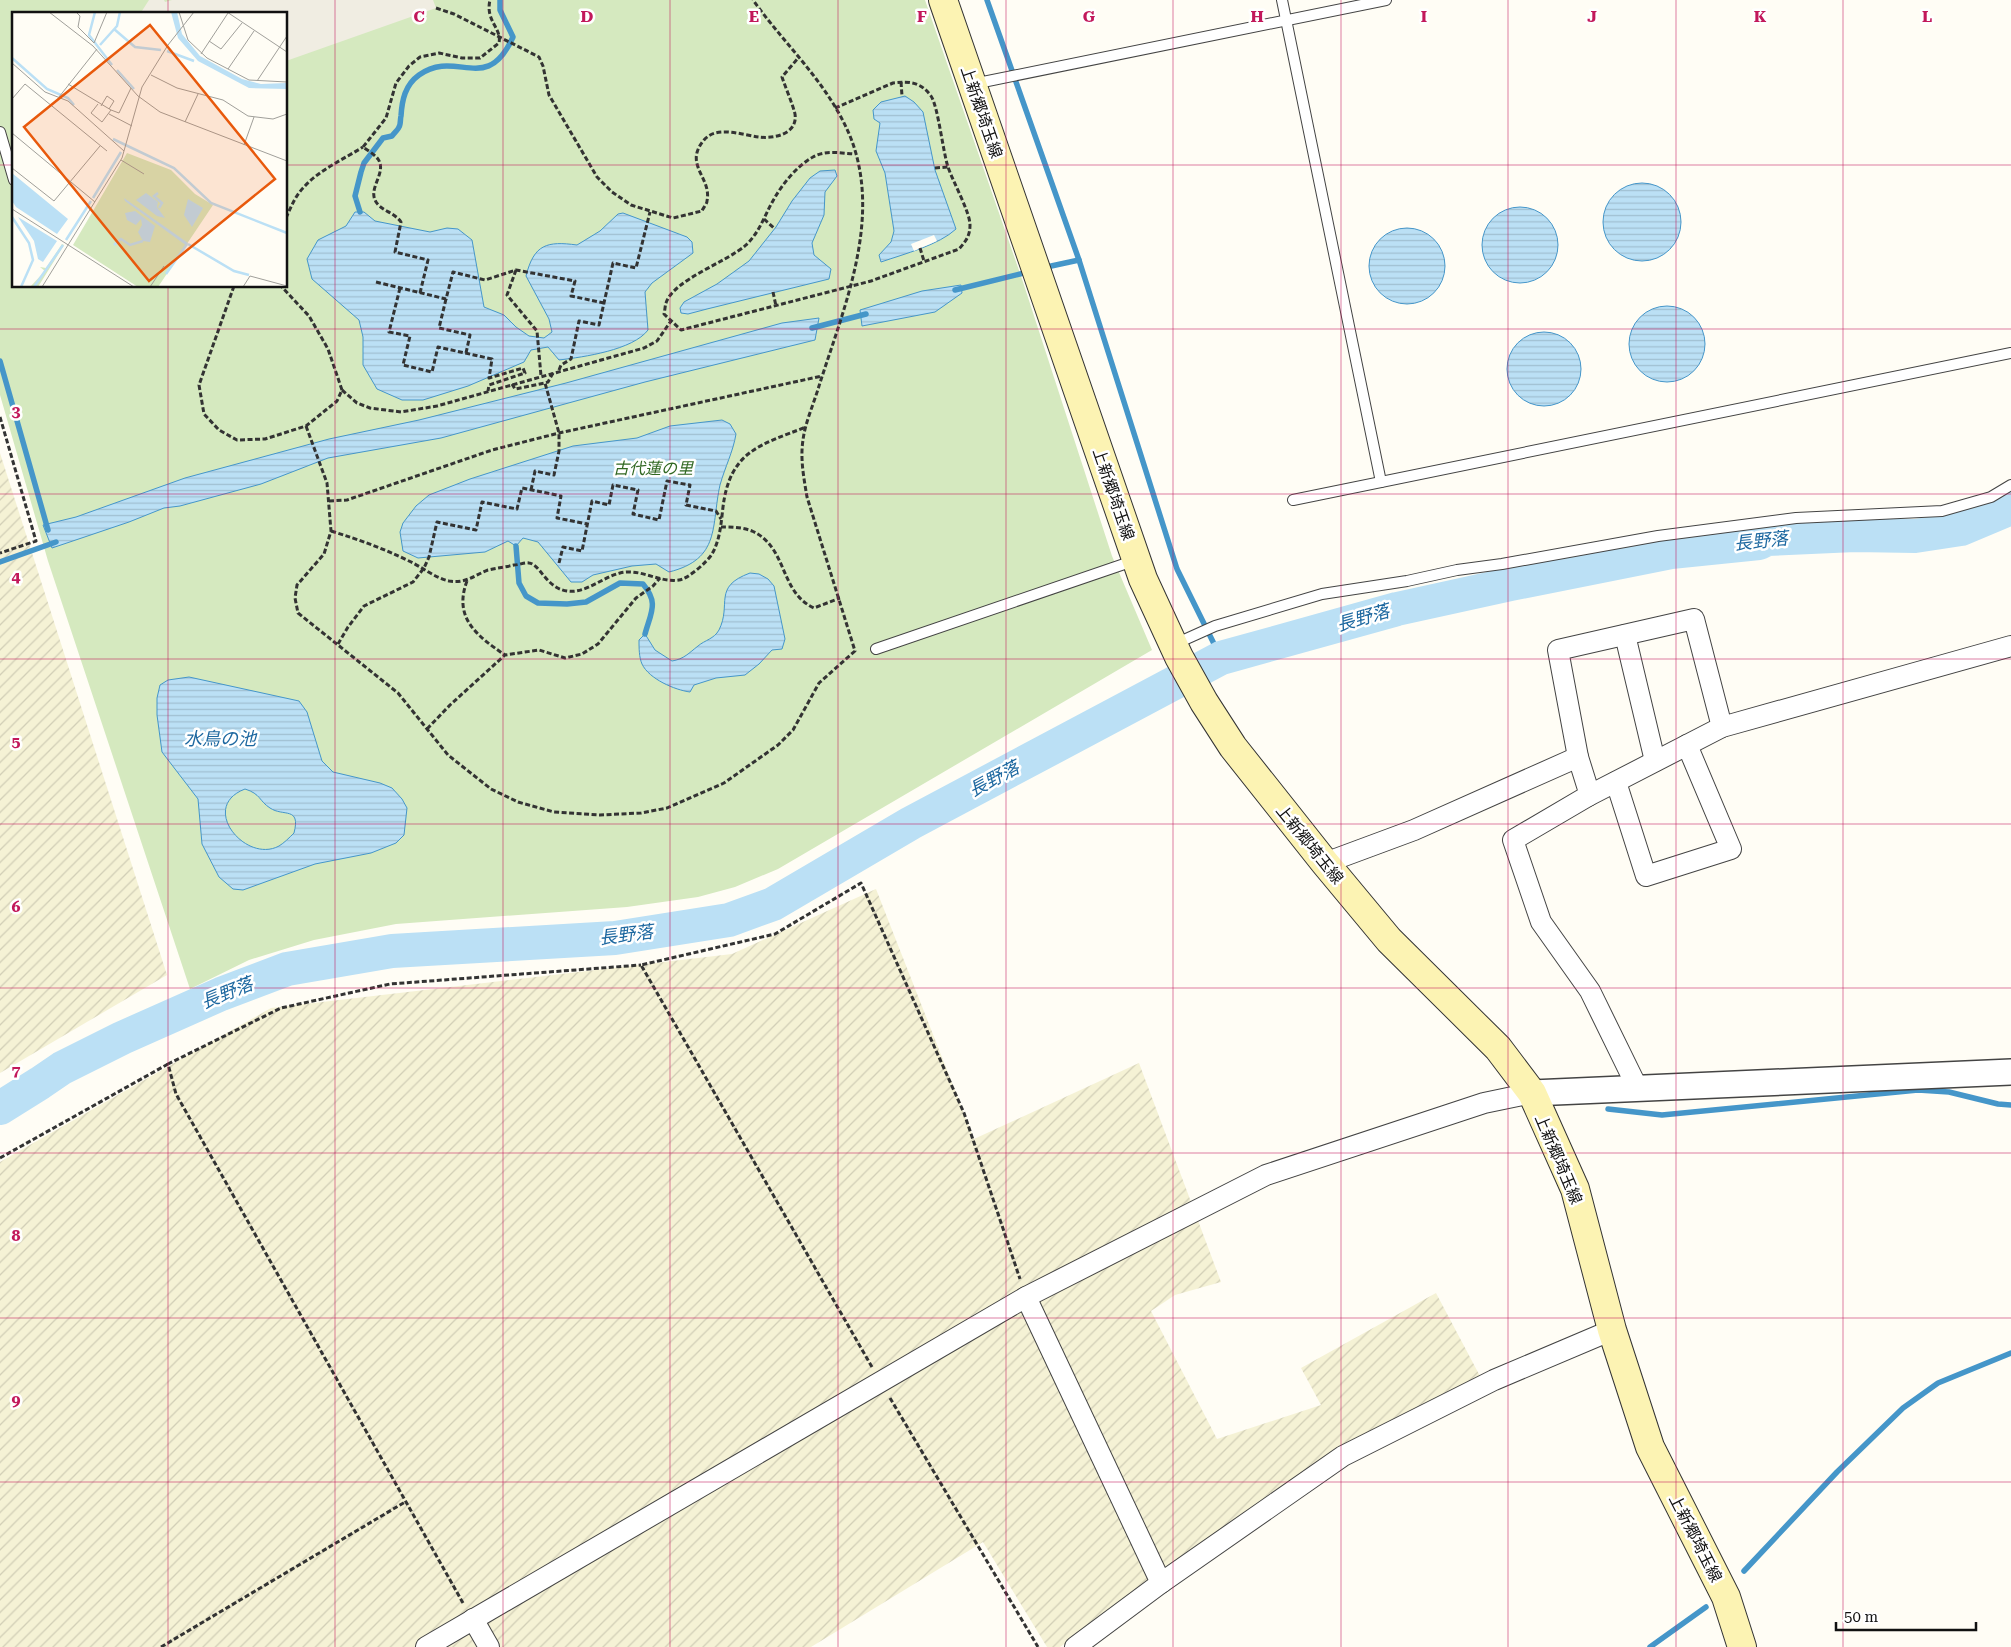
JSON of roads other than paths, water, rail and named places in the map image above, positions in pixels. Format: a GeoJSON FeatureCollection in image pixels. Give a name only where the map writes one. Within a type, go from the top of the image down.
{"type":"FeatureCollection","features":[{"type":"Feature","properties":{"kind":"main road","name":"上新郷埼玉線"},"geometry":{"type":"LineString","coordinates":[[943,0],[1143,579],[1182,645],[1204,702],[1233,747],[1389,940],[1498,1048],[1532,1093],[1575,1189],[1612,1330],[1650,1447],[1726,1598],[1742,1647]]}},
{"type":"Feature","properties":{"kind":"street"},"geometry":{"type":"LineString","coordinates":[[1588,796],[1588,789],[1578,757],[1558,650],[1694,619],[1722,727]]}},
{"type":"Feature","properties":{"kind":"street"},"geometry":{"type":"LineString","coordinates":[[1625,635],[1655,761]]}},
{"type":"Feature","properties":{"kind":"street"},"geometry":{"type":"LineString","coordinates":[[1638,1089],[1590,991],[1541,922],[1513,840],[1588,796],[1722,727],[2011,646]]}},
{"type":"Feature","properties":{"kind":"street"},"geometry":{"type":"LineString","coordinates":[[1616,782],[1646,876],[1731,849],[1687,745]]}},
{"type":"Feature","properties":{"kind":"street"},"geometry":{"type":"LineString","coordinates":[[1325,863],[1414,830],[1578,757]]}},
{"type":"Feature","properties":{"kind":"street"},"geometry":{"type":"LineString","coordinates":[[426,1647],[1026,1297],[1266,1174],[1484,1103],[1532,1093],[2011,1072]]}},
{"type":"Feature","properties":{"kind":"street"},"geometry":{"type":"LineString","coordinates":[[1026,1297],[1161,1583]]}},
{"type":"Feature","properties":{"kind":"street"},"geometry":{"type":"LineString","coordinates":[[1075,1647],[1161,1583],[1343,1456],[1494,1380],[1612,1330]]}},
{"type":"Feature","properties":{"kind":"street"},"geometry":{"type":"LineString","coordinates":[[473,1619],[489,1647]]}},
{"type":"Feature","properties":{"kind":"lane"},"geometry":{"type":"LineString","coordinates":[[1282,0],[1381,482]]}},
{"type":"Feature","properties":{"kind":"lane"},"geometry":{"type":"LineString","coordinates":[[972,85],[1386,0]]}},
{"type":"Feature","properties":{"kind":"lane"},"geometry":{"type":"LineString","coordinates":[[1,138],[12,174]]}},
{"type":"Feature","properties":{"kind":"lane"},"geometry":{"type":"LineString","coordinates":[[1293,500],[2011,353]]}},
{"type":"Feature","properties":{"kind":"lane"},"geometry":{"type":"LineString","coordinates":[[1182,645],[1215,626],[1322,594],[1407,581],[1456,570],[1502,564],[1658,536],[1796,518],[1942,511],[1991,497],[2011,485]]}},
{"type":"Feature","properties":{"kind":"lane"},"geometry":{"type":"LineString","coordinates":[[876,649],[1136,560]]}},
{"type":"Feature","properties":{"kind":"water"},"geometry":{"type":"Polygon","coordinates":[[[905,96],[923,112],[935,170],[956,229],[949,235],[931,244],[881,262],[879,255],[891,242],[894,231],[885,173],[876,151],[880,123],[874,119],[873,110],[881,102],[905,96]]]}},
{"type":"Feature","properties":{"kind":"water"},"geometry":{"type":"Polygon","coordinates":[[[835,170],[837,176],[825,192],[824,215],[812,243],[814,255],[831,269],[829,279],[688,314],[681,313],[680,308],[684,302],[717,284],[749,261],[776,227],[792,201],[810,178],[820,171],[835,170]]]}},
{"type":"Feature","properties":{"kind":"water"},"geometry":{"type":"Polygon","coordinates":[[[1642,183],[1657,186],[1670,194],[1678,207],[1681,222],[1678,237],[1670,250],[1657,258],[1642,261],[1627,258],[1614,250],[1606,237],[1603,222],[1606,207],[1614,194],[1627,186],[1642,183]]]}},
{"type":"Feature","properties":{"kind":"water"},"geometry":{"type":"Polygon","coordinates":[[[1520,207],[1534,210],[1547,218],[1555,231],[1558,245],[1555,259],[1547,272],[1534,280],[1520,283],[1506,280],[1493,272],[1485,259],[1482,245],[1485,231],[1493,218],[1506,210],[1520,207]]]}},
{"type":"Feature","properties":{"kind":"water"},"geometry":{"type":"Polygon","coordinates":[[[355,212],[364,212],[375,221],[430,232],[447,228],[458,229],[472,240],[484,307],[504,315],[529,336],[544,338],[552,332],[549,319],[526,276],[533,257],[543,247],[558,244],[577,245],[600,231],[618,214],[623,213],[687,237],[692,242],[693,253],[652,283],[645,292],[648,330],[631,343],[607,351],[559,360],[548,347],[531,350],[524,362],[468,386],[423,400],[402,400],[377,389],[363,365],[363,337],[359,320],[312,279],[307,259],[318,240],[346,226],[355,212]]]}},
{"type":"Feature","properties":{"kind":"water"},"geometry":{"type":"Polygon","coordinates":[[[1407,228],[1422,231],[1434,239],[1442,251],[1445,266],[1442,281],[1434,293],[1422,301],[1407,304],[1392,301],[1380,293],[1372,281],[1369,266],[1372,251],[1380,239],[1392,231],[1407,228]]]}},
{"type":"Feature","properties":{"kind":"water"},"geometry":{"type":"Polygon","coordinates":[[[961,285],[962,293],[935,312],[862,326],[860,310],[922,291],[961,285]]]}},
{"type":"Feature","properties":{"kind":"water"},"geometry":{"type":"Polygon","coordinates":[[[1667,306],[1682,309],[1694,317],[1702,329],[1705,344],[1702,359],[1694,371],[1682,379],[1667,382],[1652,379],[1640,371],[1632,359],[1629,344],[1632,329],[1640,317],[1652,309],[1667,306]]]}},
{"type":"Feature","properties":{"kind":"water"},"geometry":{"type":"Polygon","coordinates":[[[819,318],[815,340],[645,382],[441,438],[328,458],[261,484],[180,506],[164,508],[52,548],[43,525],[76,517],[185,478],[329,439],[419,420],[566,383],[782,323],[819,318]]]}},
{"type":"Feature","properties":{"kind":"water"},"geometry":{"type":"Polygon","coordinates":[[[1544,332],[1565,338],[1575,348],[1581,369],[1575,390],[1565,400],[1544,406],[1523,400],[1513,390],[1507,369],[1513,348],[1523,338],[1544,332]]]}},
{"type":"Feature","properties":{"kind":"water"},"geometry":{"type":"Polygon","coordinates":[[[722,420],[730,424],[736,434],[720,485],[714,527],[706,550],[698,559],[686,566],[669,572],[656,564],[632,566],[593,575],[582,582],[571,582],[538,542],[523,538],[516,546],[508,541],[485,552],[418,558],[403,551],[400,532],[403,523],[416,506],[429,495],[470,479],[573,446],[637,438],[670,426],[722,420]]]}},
{"type":"Feature","properties":{"kind":"water"},"geometry":{"type":"Polygon","coordinates":[[[750,573],[759,574],[768,579],[774,586],[785,639],[782,649],[772,650],[745,675],[716,678],[694,685],[690,692],[663,683],[645,669],[640,658],[639,640],[645,634],[655,650],[672,661],[683,657],[717,633],[723,621],[727,590],[738,578],[750,573]]]}},
{"type":"Feature","properties":{"kind":"water","name":"水鳥の池"},"geometry":{"type":"Polygon","coordinates":[[[189,677],[299,701],[307,712],[322,761],[333,772],[380,783],[392,788],[402,799],[407,808],[404,835],[396,843],[371,853],[315,864],[243,890],[233,889],[219,877],[202,844],[198,799],[162,752],[157,715],[157,698],[160,685],[168,680],[189,677]],[[245,789],[232,797],[226,808],[226,820],[232,831],[241,841],[253,847],[266,849],[279,846],[294,833],[295,819],[290,814],[270,808],[245,789]]]}},
{"type":"Feature","properties":{"kind":"waterway"},"geometry":{"type":"LineString","coordinates":[[360,212],[355,196],[364,163],[383,138],[392,136],[398,128],[402,104],[410,83],[419,75],[433,68],[446,66],[481,68],[492,64],[503,54],[513,37],[500,10],[500,0]]}},
{"type":"Feature","properties":{"kind":"waterway"},"geometry":{"type":"LineString","coordinates":[[987,0],[1079,260],[1177,569],[1221,658]]}},
{"type":"Feature","properties":{"kind":"waterway"},"geometry":{"type":"LineString","coordinates":[[1042,268],[1079,260]]}},
{"type":"Feature","properties":{"kind":"waterway"},"geometry":{"type":"LineString","coordinates":[[955,290],[1028,272]]}},
{"type":"Feature","properties":{"kind":"waterway"},"geometry":{"type":"LineString","coordinates":[[812,328],[866,314]]}},
{"type":"Feature","properties":{"kind":"waterway"},"geometry":{"type":"LineString","coordinates":[[0,361],[48,530]]}},
{"type":"Feature","properties":{"kind":"waterway","name":"長野落"},"geometry":{"type":"LineString","coordinates":[[0,1108],[62,1068],[122,1038],[221,994],[287,969],[392,951],[615,938],[729,920],[773,904],[911,823],[1221,658],[1397,609],[1671,552],[1759,543],[1767,539],[1855,535],[1915,536],[1961,529],[2011,508]]}},
{"type":"Feature","properties":{"kind":"waterway"},"geometry":{"type":"LineString","coordinates":[[0,562],[56,542]]}},
{"type":"Feature","properties":{"kind":"waterway"},"geometry":{"type":"LineString","coordinates":[[516,546],[519,583],[526,596],[538,603],[567,604],[586,602],[620,583],[643,584],[652,602],[651,614],[645,634]]}},
{"type":"Feature","properties":{"kind":"waterway"},"geometry":{"type":"LineString","coordinates":[[1608,1109],[1662,1115],[1918,1090],[1949,1092],[1998,1104],[2011,1105]]}},
{"type":"Feature","properties":{"kind":"waterway"},"geometry":{"type":"LineString","coordinates":[[1744,1571],[1837,1472],[1903,1408],[1938,1383],[2011,1353]]}},
{"type":"Feature","properties":{"kind":"waterway"},"geometry":{"type":"LineString","coordinates":[[1650,1647],[1706,1607]]}},
{"type":"Feature","properties":{"kind":"park label","name":"古代蓮の里"},"geometry":{"type":"Point","coordinates":[653,468]}}]}
